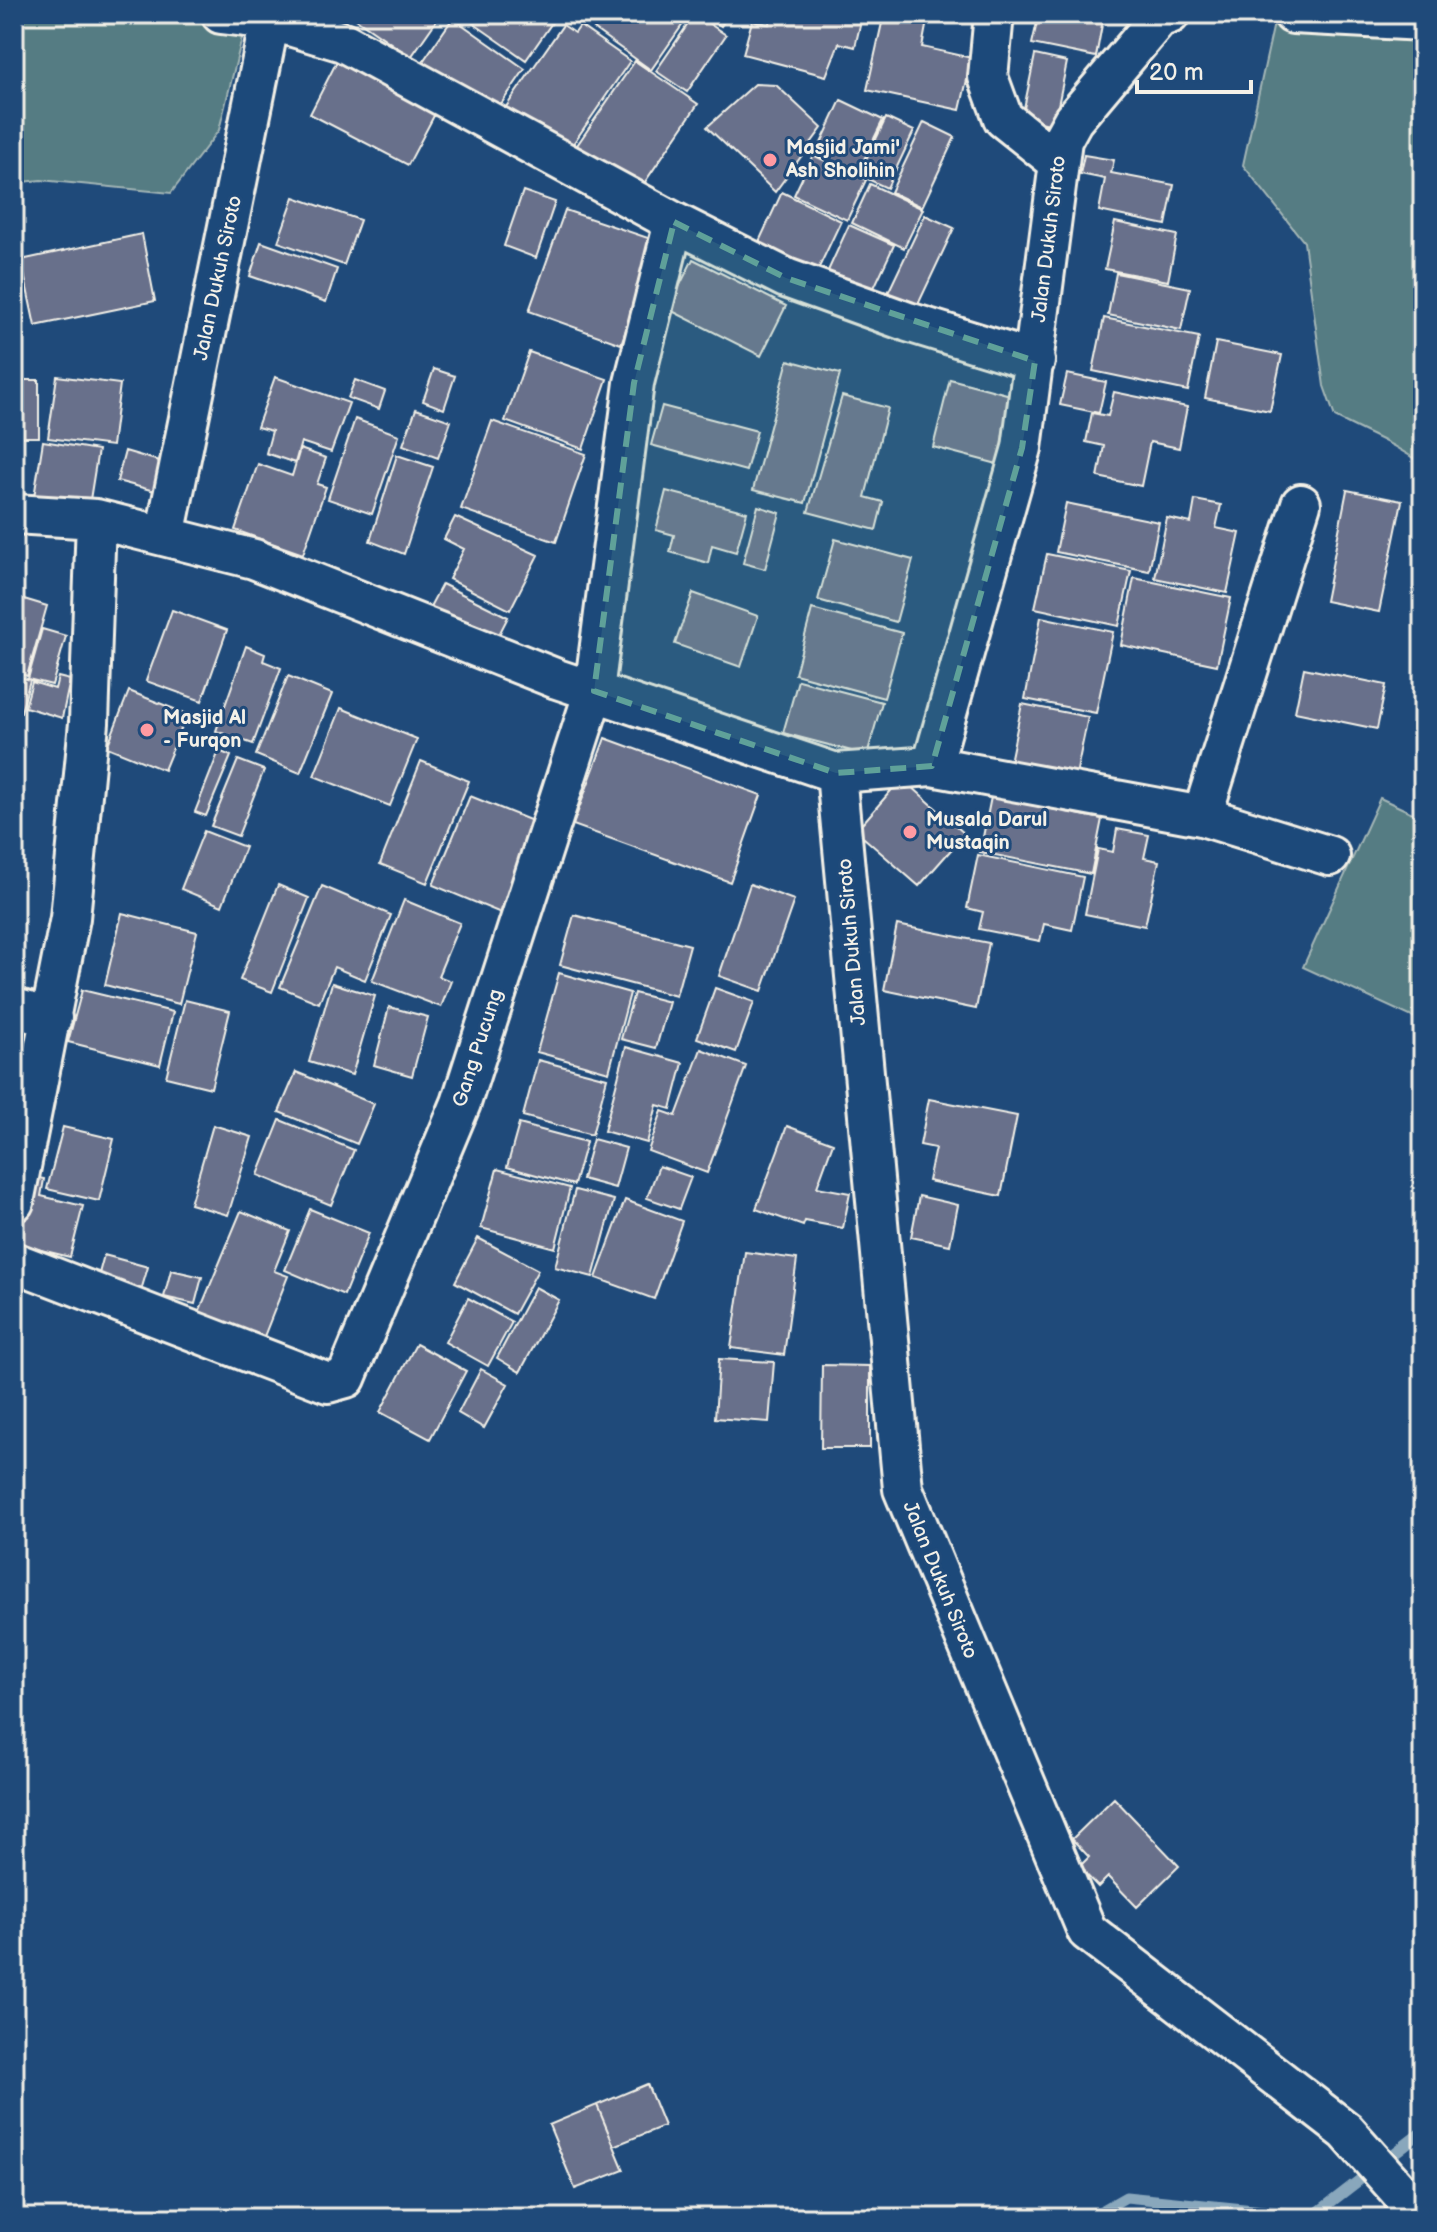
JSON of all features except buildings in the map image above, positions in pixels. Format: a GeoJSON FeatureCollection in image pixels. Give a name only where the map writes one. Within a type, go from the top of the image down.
{"type":"FeatureCollection","features":[{"type":"Feature","properties":{"kind":"street"},"geometry":{"type":"LineString","coordinates":[[221,14],[270,20],[343,42],[674,222],[786,278],[908,322],[1035,361]]}},
{"type":"Feature","properties":{"kind":"street"},"geometry":{"type":"LineString","coordinates":[[994,14],[988,77],[1003,118],[1058,162]]}},
{"type":"Feature","properties":{"kind":"street","name":"Jalan Dukuh Siroto"},"geometry":{"type":"LineString","coordinates":[[932,766],[1022,448],[1062,140],[1073,120],[1159,18],[1170,14]]}},
{"type":"Feature","properties":{"kind":"street"},"geometry":{"type":"LineString","coordinates":[[1293,14],[1423,21]]}},
{"type":"Feature","properties":{"kind":"street","name":"Jalan Dukuh Siroto"},"geometry":{"type":"LineString","coordinates":[[165,536],[270,20]]}},
{"type":"Feature","properties":{"kind":"street"},"geometry":{"type":"LineString","coordinates":[[594,691],[634,383],[674,222]]}},
{"type":"Feature","properties":{"kind":"street"},"geometry":{"type":"LineString","coordinates":[[1202,816],[1301,504]]}},
{"type":"Feature","properties":{"kind":"street"},"geometry":{"type":"LineString","coordinates":[[14,514],[96,519],[254,559],[446,637],[836,773],[932,766],[1202,816],[1330,856]]}},
{"type":"Feature","properties":{"kind":"street"},"geometry":{"type":"LineString","coordinates":[[14,1202],[70,918],[89,723],[96,519]]}},
{"type":"Feature","properties":{"kind":"street","name":"Gang Pucung"},"geometry":{"type":"LineString","coordinates":[[14,1262],[328,1383],[346,1378],[461,1103],[594,691]]}},
{"type":"Feature","properties":{"kind":"street","name":"Jalan Dukuh Siroto"},"geometry":{"type":"LineString","coordinates":[[836,773],[903,1489],[1087,1931],[1346,2131],[1406,2206]]}},
{"type":"Feature","properties":{"kind":"street"},"geometry":{"type":"LineString","coordinates":[[14,1008],[52,1018]]}},
{"type":"Feature","properties":{"kind":"highlighted area"},"geometry":{"type":"Polygon","coordinates":[[[674,222],[786,278],[1035,361],[1022,448],[932,766],[836,773],[594,691],[634,383],[674,222]]]}},
{"type":"Feature","properties":{"kind":"green space"},"geometry":{"type":"Polygon","coordinates":[[[14,14],[248,14],[219,130],[171,193],[41,180],[14,183],[14,14]]]}},
{"type":"Feature","properties":{"kind":"green space"},"geometry":{"type":"Polygon","coordinates":[[[1276,14],[1423,14],[1423,465],[1335,417],[1324,386],[1304,242],[1243,165],[1276,14]]]}},
{"type":"Feature","properties":{"kind":"green space"},"geometry":{"type":"Polygon","coordinates":[[[1380,798],[1423,818],[1423,1022],[1303,967],[1380,798]]]}},
{"type":"Feature","properties":{"kind":"waterway"},"geometry":{"type":"LineString","coordinates":[[1089,2218],[1126,2197],[1313,2216],[1423,2131]]}},
{"type":"Feature","properties":{"kind":"place","name":"Masjid Jami' Ash Sholihin"},"geometry":{"type":"Point","coordinates":[770,160]}},
{"type":"Feature","properties":{"kind":"place","name":"Masjid Al - Furqon"},"geometry":{"type":"Point","coordinates":[147,730]}},
{"type":"Feature","properties":{"kind":"place","name":"Musala Darul Mustaqin"},"geometry":{"type":"Point","coordinates":[910,832]}}]}
